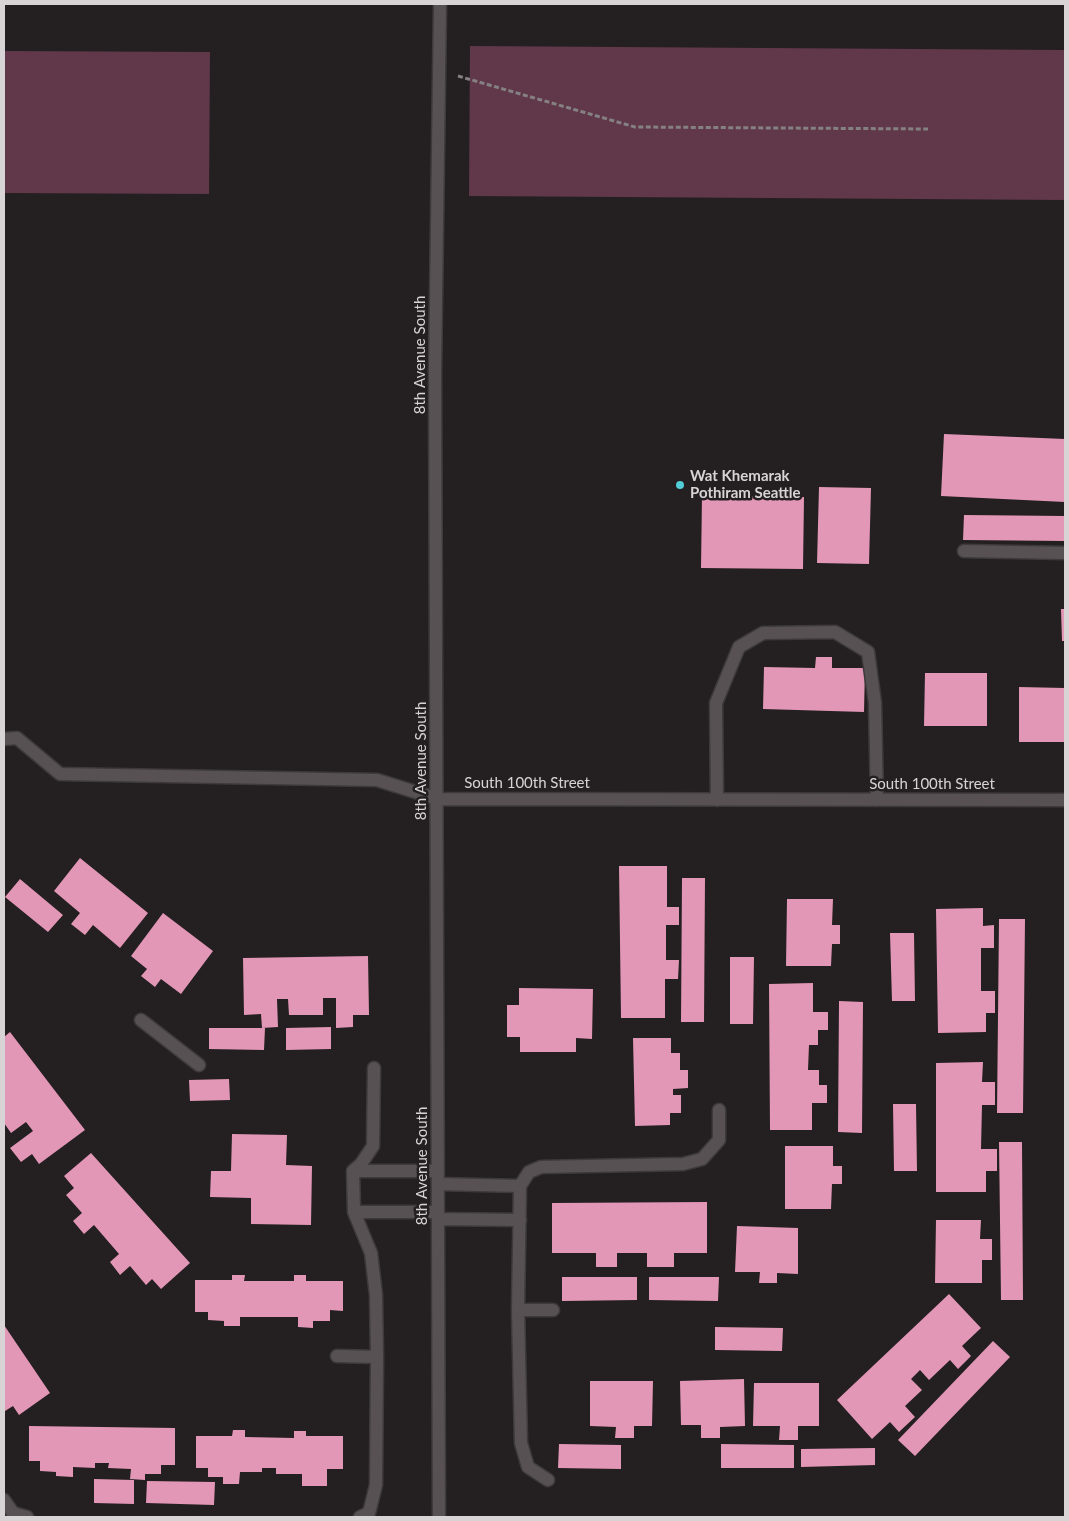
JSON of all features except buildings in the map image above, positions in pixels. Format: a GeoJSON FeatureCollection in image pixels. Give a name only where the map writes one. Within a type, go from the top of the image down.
{"type":"FeatureCollection","features":[{"type":"Feature","properties":{"kind":"street","name":"8th Avenue South"},"geometry":{"type":"LineString","coordinates":[[439,1517],[438,799],[435,372],[440,4]]}},
{"type":"Feature","properties":{"kind":"street"},"geometry":{"type":"LineString","coordinates":[[964,552],[1065,553]]}},
{"type":"Feature","properties":{"kind":"street"},"geometry":{"type":"LineString","coordinates":[[717,800],[716,703],[739,647],[762,633],[835,632],[868,652],[875,703],[877,800]]}},
{"type":"Feature","properties":{"kind":"street","name":"South 100th Street"},"geometry":{"type":"LineString","coordinates":[[4,739],[17,738],[60,774],[377,780],[438,799],[1065,800]]}},
{"type":"Feature","properties":{"kind":"street"},"geometry":{"type":"LineString","coordinates":[[141,1020],[199,1066]]}},
{"type":"Feature","properties":{"kind":"street"},"geometry":{"type":"LineString","coordinates":[[353,1170],[361,1164],[373,1146],[374,1068]]}},
{"type":"Feature","properties":{"kind":"street"},"geometry":{"type":"LineString","coordinates":[[548,1480],[528,1467],[521,1443],[518,1310],[520,1186],[528,1172],[541,1167],[683,1164],[702,1159],[719,1140],[719,1110]]}},
{"type":"Feature","properties":{"kind":"street"},"geometry":{"type":"LineString","coordinates":[[353,1170],[438,1171]]}},
{"type":"Feature","properties":{"kind":"street"},"geometry":{"type":"LineString","coordinates":[[353,1170],[354,1212],[371,1253],[376,1295],[378,1357],[376,1485],[368,1513],[360,1517]]}},
{"type":"Feature","properties":{"kind":"street"},"geometry":{"type":"LineString","coordinates":[[438,1184],[520,1186]]}},
{"type":"Feature","properties":{"kind":"street"},"geometry":{"type":"LineString","coordinates":[[354,1212],[520,1220]]}},
{"type":"Feature","properties":{"kind":"street"},"geometry":{"type":"LineString","coordinates":[[518,1310],[553,1310]]}},
{"type":"Feature","properties":{"kind":"street"},"geometry":{"type":"LineString","coordinates":[[337,1356],[378,1357]]}},
{"type":"Feature","properties":{"kind":"street"},"geometry":{"type":"LineString","coordinates":[[4,1500],[13,1513],[27,1517]]}},
{"type":"Feature","properties":{"kind":"path"},"geometry":{"type":"LineString","coordinates":[[439,70],[635,127],[928,129]]}},
{"type":"Feature","properties":{"kind":"shaded area"},"geometry":{"type":"Polygon","coordinates":[[[470,46],[1065,50],[1065,200],[469,196],[470,46]]]}},
{"type":"Feature","properties":{"kind":"shaded area"},"geometry":{"type":"Polygon","coordinates":[[[4,51],[210,52],[209,194],[4,193],[4,51]]]}},
{"type":"Feature","properties":{"kind":"place","name":"Wat Khemarak Pothiram Seattle"},"geometry":{"type":"Point","coordinates":[680,485]}}]}
